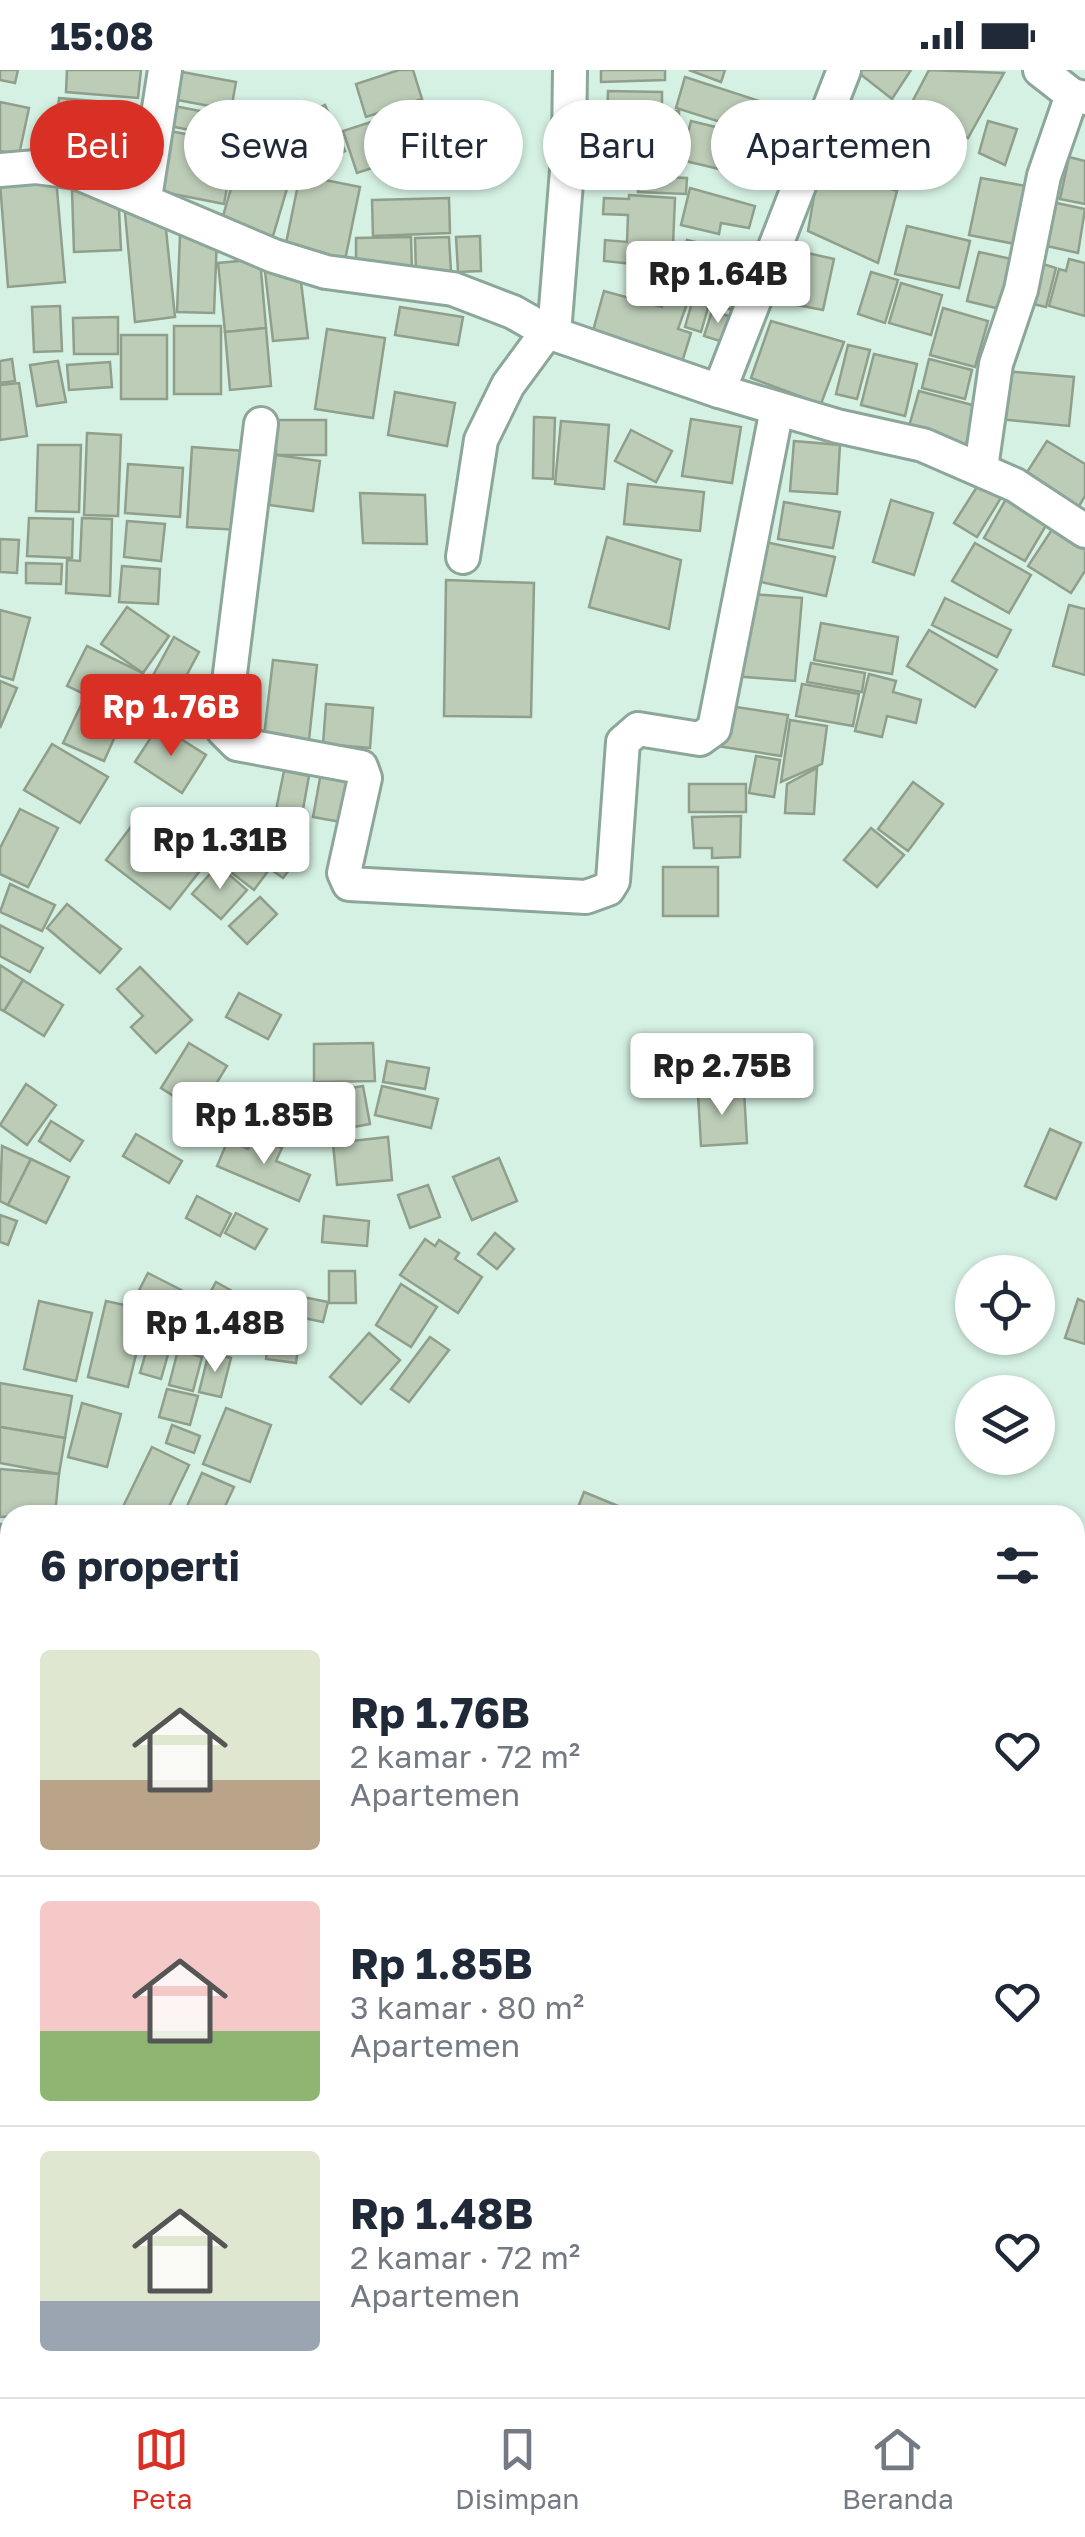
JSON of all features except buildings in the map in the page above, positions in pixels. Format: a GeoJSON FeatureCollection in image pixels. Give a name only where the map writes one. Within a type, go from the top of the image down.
{"type":"FeatureCollection","features":[{"type":"Feature","properties":{"kind":"street"},"geometry":{"type":"LineString","coordinates":[[145,198],[164,70]]}},
{"type":"Feature","properties":{"kind":"street"},"geometry":{"type":"LineString","coordinates":[[464,557],[481,440],[508,385],[555,321],[564,234],[570,70]]}},
{"type":"Feature","properties":{"kind":"street"},"geometry":{"type":"LineString","coordinates":[[719,392],[844,70]]}},
{"type":"Feature","properties":{"kind":"street"},"geometry":{"type":"LineString","coordinates":[[981,468],[996,364],[1021,290],[1044,176],[1078,97],[1040,70]]}},
{"type":"Feature","properties":{"kind":"street"},"geometry":{"type":"LineString","coordinates":[[0,170],[36,167],[76,172],[145,198],[274,256],[326,272],[453,289],[513,312],[548,332],[719,392],[923,445],[981,468],[1085,531]]}},
{"type":"Feature","properties":{"kind":"street"},"geometry":{"type":"LineString","coordinates":[[261,424],[222,723],[229,739],[237,744],[361,767],[365,778],[344,873],[346,880],[356,887],[586,897],[608,889],[612,881],[623,742],[629,732],[638,729],[700,739],[714,728],[776,408]]}}]}
